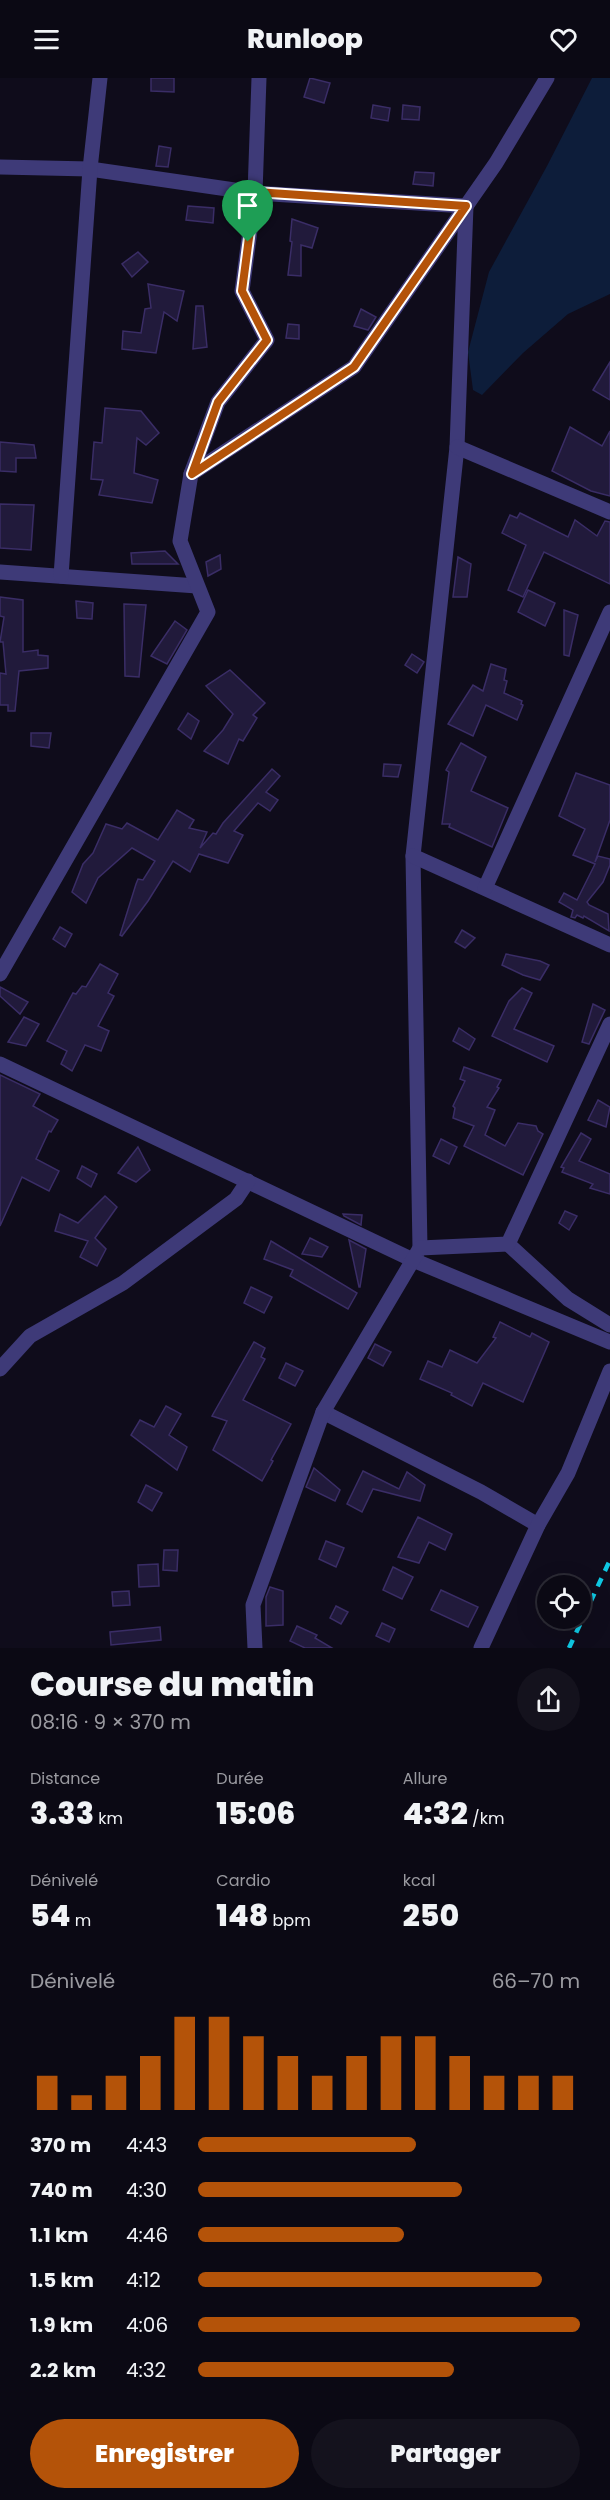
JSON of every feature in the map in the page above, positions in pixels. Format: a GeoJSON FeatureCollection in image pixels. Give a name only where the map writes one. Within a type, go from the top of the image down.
{"type":"FeatureCollection","features":[{"type":"Feature","properties":{"kind":"street"},"geometry":{"type":"LineString","coordinates":[[61,576],[90,169],[100,78]]}},
{"type":"Feature","properties":{"kind":"street"},"geometry":{"type":"LineString","coordinates":[[0,974],[208,612],[180,541],[192,474],[218,402],[267,340],[242,291],[255,192],[259,78]]}},
{"type":"Feature","properties":{"kind":"street"},"geometry":{"type":"LineString","coordinates":[[192,474],[354,367],[496,163],[547,78]]}},
{"type":"Feature","properties":{"kind":"street"},"geometry":{"type":"LineString","coordinates":[[0,167],[90,169],[255,192],[466,206]]}},
{"type":"Feature","properties":{"kind":"street"},"geometry":{"type":"LineString","coordinates":[[255,1648],[254,1605],[323,1412],[417,1254],[413,856],[458,447],[466,206]]}},
{"type":"Feature","properties":{"kind":"street"},"geometry":{"type":"LineString","coordinates":[[458,447],[610,512]]}},
{"type":"Feature","properties":{"kind":"street"},"geometry":{"type":"LineString","coordinates":[[0,572],[197,586]]}},
{"type":"Feature","properties":{"kind":"street"},"geometry":{"type":"LineString","coordinates":[[485,888],[610,612]]}},
{"type":"Feature","properties":{"kind":"street"},"geometry":{"type":"LineString","coordinates":[[413,856],[610,945]]}},
{"type":"Feature","properties":{"kind":"street"},"geometry":{"type":"LineString","coordinates":[[508,1244],[610,1024]]}},
{"type":"Feature","properties":{"kind":"street"},"geometry":{"type":"LineString","coordinates":[[0,1064],[248,1181],[417,1254],[610,1342]]}},
{"type":"Feature","properties":{"kind":"street"},"geometry":{"type":"LineString","coordinates":[[0,1369],[30,1336],[123,1283],[236,1199],[248,1181]]}},
{"type":"Feature","properties":{"kind":"street"},"geometry":{"type":"LineString","coordinates":[[417,1254],[508,1244],[568,1299],[610,1324]]}},
{"type":"Feature","properties":{"kind":"street"},"geometry":{"type":"LineString","coordinates":[[481,1648],[538,1526],[568,1473],[610,1371]]}},
{"type":"Feature","properties":{"kind":"street"},"geometry":{"type":"LineString","coordinates":[[323,1412],[481,1492],[538,1526]]}},
{"type":"Feature","properties":{"kind":"water"},"geometry":{"type":"Polygon","coordinates":[[[592,78],[610,78],[610,294],[568,314],[523,353],[482,395],[473,390],[468,352],[489,272],[592,78]]]}},
{"type":"Feature","properties":{"kind":"building"},"geometry":{"type":"Polygon","coordinates":[[[151,78],[174,78],[174,92],[151,91],[151,78]]]}},
{"type":"Feature","properties":{"kind":"building"},"geometry":{"type":"Polygon","coordinates":[[[310,78],[330,83],[324,103],[304,97],[310,78]]]}},
{"type":"Feature","properties":{"kind":"building"},"geometry":{"type":"Polygon","coordinates":[[[373,105],[390,108],[388,121],[371,118],[373,105]]]}},
{"type":"Feature","properties":{"kind":"building"},"geometry":{"type":"Polygon","coordinates":[[[403,105],[420,107],[419,120],[402,119],[403,105]]]}},
{"type":"Feature","properties":{"kind":"building"},"geometry":{"type":"Polygon","coordinates":[[[159,146],[171,148],[168,167],[156,166],[159,146]]]}},
{"type":"Feature","properties":{"kind":"building"},"geometry":{"type":"Polygon","coordinates":[[[415,172],[434,173],[433,186],[413,184],[415,172]]]}},
{"type":"Feature","properties":{"kind":"building"},"geometry":{"type":"Polygon","coordinates":[[[188,206],[214,208],[213,223],[186,220],[188,206]]]}},
{"type":"Feature","properties":{"kind":"building"},"geometry":{"type":"Polygon","coordinates":[[[292,219],[318,228],[312,248],[301,245],[301,276],[288,275],[292,219]]]}},
{"type":"Feature","properties":{"kind":"building"},"geometry":{"type":"Polygon","coordinates":[[[138,252],[148,262],[132,277],[122,264],[138,252]]]}},
{"type":"Feature","properties":{"kind":"building"},"geometry":{"type":"Polygon","coordinates":[[[148,284],[184,291],[177,321],[164,312],[156,353],[122,349],[123,331],[141,333],[145,309],[151,308],[148,284]]]}},
{"type":"Feature","properties":{"kind":"building"},"geometry":{"type":"Polygon","coordinates":[[[196,306],[203,306],[207,347],[193,349],[196,306]]]}},
{"type":"Feature","properties":{"kind":"building"},"geometry":{"type":"Polygon","coordinates":[[[361,309],[376,317],[368,330],[354,326],[361,309]]]}},
{"type":"Feature","properties":{"kind":"building"},"geometry":{"type":"Polygon","coordinates":[[[288,324],[299,325],[299,339],[286,338],[288,324]]]}},
{"type":"Feature","properties":{"kind":"building"},"geometry":{"type":"Polygon","coordinates":[[[610,362],[610,400],[593,390],[610,362]]]}},
{"type":"Feature","properties":{"kind":"building"},"geometry":{"type":"Polygon","coordinates":[[[105,408],[141,411],[159,433],[146,445],[137,438],[134,473],[158,480],[152,503],[99,495],[103,480],[91,479],[94,442],[102,443],[105,408]]]}},
{"type":"Feature","properties":{"kind":"building"},"geometry":{"type":"Polygon","coordinates":[[[570,427],[602,446],[610,431],[610,496],[591,491],[552,471],[570,427]]]}},
{"type":"Feature","properties":{"kind":"building"},"geometry":{"type":"Polygon","coordinates":[[[0,442],[34,445],[36,458],[16,458],[16,472],[0,471],[0,442]]]}},
{"type":"Feature","properties":{"kind":"building"},"geometry":{"type":"Polygon","coordinates":[[[0,504],[34,505],[31,550],[0,548],[0,504]]]}},
{"type":"Feature","properties":{"kind":"building"},"geometry":{"type":"Polygon","coordinates":[[[520,513],[568,537],[575,520],[597,536],[605,521],[610,522],[610,584],[544,552],[523,597],[508,590],[526,545],[502,533],[510,515],[517,518],[520,513]]]}},
{"type":"Feature","properties":{"kind":"building"},"geometry":{"type":"Polygon","coordinates":[[[165,551],[178,564],[132,564],[131,553],[165,551]]]}},
{"type":"Feature","properties":{"kind":"building"},"geometry":{"type":"Polygon","coordinates":[[[220,555],[221,569],[208,576],[206,562],[220,555]]]}},
{"type":"Feature","properties":{"kind":"building"},"geometry":{"type":"Polygon","coordinates":[[[458,557],[471,564],[467,597],[453,597],[458,557]]]}},
{"type":"Feature","properties":{"kind":"building"},"geometry":{"type":"Polygon","coordinates":[[[528,590],[555,603],[545,626],[518,612],[528,590]]]}},
{"type":"Feature","properties":{"kind":"building"},"geometry":{"type":"Polygon","coordinates":[[[0,597],[23,600],[23,652],[38,650],[38,655],[48,656],[48,668],[19,671],[15,711],[8,711],[8,705],[0,705],[0,673],[6,674],[3,642],[0,642],[4,617],[0,616],[0,597]]]}},
{"type":"Feature","properties":{"kind":"building"},"geometry":{"type":"Polygon","coordinates":[[[76,601],[93,603],[92,619],[77,618],[76,601]]]}},
{"type":"Feature","properties":{"kind":"building"},"geometry":{"type":"Polygon","coordinates":[[[124,604],[146,605],[139,677],[125,676],[124,604]]]}},
{"type":"Feature","properties":{"kind":"building"},"geometry":{"type":"Polygon","coordinates":[[[564,610],[578,615],[569,656],[564,655],[564,610]]]}},
{"type":"Feature","properties":{"kind":"building"},"geometry":{"type":"Polygon","coordinates":[[[175,621],[187,630],[167,664],[151,656],[175,621]]]}},
{"type":"Feature","properties":{"kind":"building"},"geometry":{"type":"Polygon","coordinates":[[[412,654],[424,662],[417,673],[405,665],[412,654]]]}},
{"type":"Feature","properties":{"kind":"building"},"geometry":{"type":"Polygon","coordinates":[[[491,664],[506,669],[504,680],[507,681],[504,693],[522,701],[523,705],[517,720],[486,705],[473,736],[448,724],[473,685],[483,691],[491,664]]]}},
{"type":"Feature","properties":{"kind":"building"},"geometry":{"type":"Polygon","coordinates":[[[230,670],[265,703],[253,715],[257,718],[243,741],[239,739],[228,764],[204,751],[223,730],[233,714],[206,686],[230,670]]]}},
{"type":"Feature","properties":{"kind":"building"},"geometry":{"type":"Polygon","coordinates":[[[188,713],[199,721],[191,739],[178,729],[188,713]]]}},
{"type":"Feature","properties":{"kind":"building"},"geometry":{"type":"Polygon","coordinates":[[[31,733],[51,733],[49,748],[31,746],[31,733]]]}},
{"type":"Feature","properties":{"kind":"building"},"geometry":{"type":"Polygon","coordinates":[[[461,743],[486,757],[471,791],[508,808],[492,847],[449,827],[450,824],[442,824],[449,772],[446,770],[461,743]]]}},
{"type":"Feature","properties":{"kind":"building"},"geometry":{"type":"Polygon","coordinates":[[[384,764],[401,765],[398,777],[383,776],[384,764]]]}},
{"type":"Feature","properties":{"kind":"building"},"geometry":{"type":"Polygon","coordinates":[[[272,769],[280,776],[266,792],[278,800],[270,811],[258,803],[234,831],[243,835],[228,863],[199,854],[190,872],[173,861],[148,901],[122,936],[120,935],[138,879],[143,880],[155,861],[132,848],[98,878],[86,903],[72,892],[83,864],[93,853],[106,824],[122,829],[127,823],[158,840],[177,810],[194,820],[189,828],[207,832],[200,848],[213,833],[216,834],[223,823],[272,769]]]}},
{"type":"Feature","properties":{"kind":"building"},"geometry":{"type":"Polygon","coordinates":[[[576,773],[610,785],[610,820],[595,862],[598,856],[610,859],[610,865],[603,882],[587,902],[608,914],[609,931],[584,916],[583,918],[577,915],[575,918],[571,917],[573,910],[559,902],[564,893],[577,900],[595,864],[573,855],[585,829],[559,816],[576,773]]]}},
{"type":"Feature","properties":{"kind":"building"},"geometry":{"type":"Polygon","coordinates":[[[60,927],[72,934],[65,947],[53,939],[60,927]]]}},
{"type":"Feature","properties":{"kind":"building"},"geometry":{"type":"Polygon","coordinates":[[[462,930],[475,938],[465,948],[455,942],[462,930]]]}},
{"type":"Feature","properties":{"kind":"building"},"geometry":{"type":"Polygon","coordinates":[[[506,954],[549,965],[540,980],[502,965],[506,954]]]}},
{"type":"Feature","properties":{"kind":"building"},"geometry":{"type":"Polygon","coordinates":[[[100,964],[118,974],[108,993],[114,996],[98,1026],[109,1031],[101,1051],[85,1045],[72,1071],[61,1064],[67,1051],[47,1041],[73,993],[76,994],[82,986],[86,987],[100,964]]]}},
{"type":"Feature","properties":{"kind":"building"},"geometry":{"type":"Polygon","coordinates":[[[0,987],[28,1002],[20,1014],[0,996],[0,987]]]}},
{"type":"Feature","properties":{"kind":"building"},"geometry":{"type":"Polygon","coordinates":[[[522,988],[532,993],[514,1029],[554,1046],[547,1062],[492,1036],[509,1001],[522,988]]]}},
{"type":"Feature","properties":{"kind":"building"},"geometry":{"type":"Polygon","coordinates":[[[593,1004],[605,1010],[589,1044],[582,1042],[593,1004]]]}},
{"type":"Feature","properties":{"kind":"building"},"geometry":{"type":"Polygon","coordinates":[[[24,1017],[39,1024],[26,1046],[8,1042],[24,1017]]]}},
{"type":"Feature","properties":{"kind":"building"},"geometry":{"type":"Polygon","coordinates":[[[459,1028],[475,1039],[469,1050],[453,1041],[459,1028]]]}},
{"type":"Feature","properties":{"kind":"building"},"geometry":{"type":"Polygon","coordinates":[[[464,1067],[501,1080],[497,1087],[499,1088],[487,1107],[495,1110],[485,1135],[505,1146],[518,1123],[536,1126],[543,1134],[523,1175],[464,1146],[474,1126],[453,1118],[455,1108],[453,1106],[465,1081],[460,1079],[464,1067]]]}},
{"type":"Feature","properties":{"kind":"building"},"geometry":{"type":"Polygon","coordinates":[[[0,1075],[40,1094],[33,1106],[58,1120],[51,1132],[49,1131],[36,1159],[59,1171],[49,1191],[22,1177],[0,1226],[0,1075]]]}},
{"type":"Feature","properties":{"kind":"building"},"geometry":{"type":"Polygon","coordinates":[[[598,1100],[610,1107],[606,1127],[588,1120],[598,1100]]]}},
{"type":"Feature","properties":{"kind":"building"},"geometry":{"type":"Polygon","coordinates":[[[581,1133],[591,1139],[579,1161],[610,1174],[610,1194],[590,1188],[593,1184],[562,1172],[564,1168],[561,1167],[581,1133]]]}},
{"type":"Feature","properties":{"kind":"building"},"geometry":{"type":"Polygon","coordinates":[[[441,1139],[457,1147],[449,1164],[433,1156],[441,1139]]]}},
{"type":"Feature","properties":{"kind":"building"},"geometry":{"type":"Polygon","coordinates":[[[138,1147],[150,1170],[136,1182],[118,1173],[138,1147]]]}},
{"type":"Feature","properties":{"kind":"building"},"geometry":{"type":"Polygon","coordinates":[[[82,1166],[97,1174],[91,1187],[77,1178],[82,1166]]]}},
{"type":"Feature","properties":{"kind":"building"},"geometry":{"type":"Polygon","coordinates":[[[105,1196],[117,1207],[95,1238],[106,1249],[97,1266],[80,1257],[88,1241],[55,1231],[60,1214],[78,1223],[105,1196]]]}},
{"type":"Feature","properties":{"kind":"building"},"geometry":{"type":"Polygon","coordinates":[[[565,1211],[577,1216],[569,1230],[559,1223],[565,1211]]]}},
{"type":"Feature","properties":{"kind":"building"},"geometry":{"type":"Polygon","coordinates":[[[343,1214],[362,1215],[361,1225],[344,1216],[343,1214]]]}},
{"type":"Feature","properties":{"kind":"building"},"geometry":{"type":"Polygon","coordinates":[[[310,1238],[328,1247],[322,1257],[302,1254],[310,1238]]]}},
{"type":"Feature","properties":{"kind":"building"},"geometry":{"type":"Polygon","coordinates":[[[349,1240],[366,1249],[360,1287],[359,1287],[349,1240]]]}},
{"type":"Feature","properties":{"kind":"building"},"geometry":{"type":"Polygon","coordinates":[[[271,1241],[357,1293],[348,1309],[290,1276],[293,1270],[264,1259],[271,1241]]]}},
{"type":"Feature","properties":{"kind":"building"},"geometry":{"type":"Polygon","coordinates":[[[251,1287],[272,1297],[264,1313],[244,1303],[251,1287]]]}},
{"type":"Feature","properties":{"kind":"building"},"geometry":{"type":"Polygon","coordinates":[[[500,1322],[530,1337],[532,1333],[549,1342],[523,1402],[483,1383],[472,1406],[451,1395],[452,1393],[420,1379],[428,1361],[442,1367],[450,1350],[477,1363],[496,1338],[493,1337],[500,1322]]]}},
{"type":"Feature","properties":{"kind":"building"},"geometry":{"type":"Polygon","coordinates":[[[254,1342],[265,1348],[261,1357],[265,1359],[243,1400],[291,1424],[262,1481],[213,1450],[227,1421],[212,1416],[254,1342]]]}},
{"type":"Feature","properties":{"kind":"building"},"geometry":{"type":"Polygon","coordinates":[[[375,1344],[391,1352],[383,1366],[368,1358],[375,1344]]]}},
{"type":"Feature","properties":{"kind":"building"},"geometry":{"type":"Polygon","coordinates":[[[286,1363],[303,1371],[295,1386],[279,1378],[286,1363]]]}},
{"type":"Feature","properties":{"kind":"building"},"geometry":{"type":"Polygon","coordinates":[[[166,1406],[181,1414],[169,1435],[187,1447],[177,1470],[131,1435],[140,1420],[154,1427],[166,1406]]]}},
{"type":"Feature","properties":{"kind":"building"},"geometry":{"type":"Polygon","coordinates":[[[314,1468],[340,1490],[335,1501],[306,1487],[314,1468]]]}},
{"type":"Feature","properties":{"kind":"building"},"geometry":{"type":"Polygon","coordinates":[[[363,1471],[399,1489],[407,1472],[425,1485],[420,1501],[373,1489],[362,1512],[347,1504],[363,1471]]]}},
{"type":"Feature","properties":{"kind":"building"},"geometry":{"type":"Polygon","coordinates":[[[146,1485],[162,1493],[152,1511],[138,1502],[146,1485]]]}},
{"type":"Feature","properties":{"kind":"building"},"geometry":{"type":"Polygon","coordinates":[[[418,1517],[452,1534],[445,1550],[429,1542],[419,1563],[398,1557],[418,1517]]]}},
{"type":"Feature","properties":{"kind":"building"},"geometry":{"type":"Polygon","coordinates":[[[326,1541],[344,1548],[336,1567],[319,1559],[326,1541]]]}},
{"type":"Feature","properties":{"kind":"building"},"geometry":{"type":"Polygon","coordinates":[[[164,1550],[178,1550],[177,1571],[163,1570],[164,1550]]]}},
{"type":"Feature","properties":{"kind":"building"},"geometry":{"type":"Polygon","coordinates":[[[158,1564],[159,1586],[139,1587],[138,1565],[158,1564]]]}},
{"type":"Feature","properties":{"kind":"building"},"geometry":{"type":"Polygon","coordinates":[[[393,1567],[413,1577],[402,1599],[383,1590],[393,1567]]]}},
{"type":"Feature","properties":{"kind":"building"},"geometry":{"type":"Polygon","coordinates":[[[270,1587],[283,1591],[283,1625],[266,1626],[266,1597],[270,1587]]]}},
{"type":"Feature","properties":{"kind":"building"},"geometry":{"type":"Polygon","coordinates":[[[441,1590],[478,1607],[468,1627],[431,1610],[441,1590]]]}},
{"type":"Feature","properties":{"kind":"building"},"geometry":{"type":"Polygon","coordinates":[[[129,1591],[130,1605],[113,1606],[112,1592],[129,1591]]]}},
{"type":"Feature","properties":{"kind":"building"},"geometry":{"type":"Polygon","coordinates":[[[336,1606],[348,1612],[341,1624],[330,1618],[336,1606]]]}},
{"type":"Feature","properties":{"kind":"building"},"geometry":{"type":"Polygon","coordinates":[[[382,1623],[395,1629],[389,1642],[376,1636],[382,1623]]]}},
{"type":"Feature","properties":{"kind":"building"},"geometry":{"type":"Polygon","coordinates":[[[297,1626],[317,1635],[315,1638],[332,1648],[305,1648],[290,1641],[297,1626]]]}},
{"type":"Feature","properties":{"kind":"building"},"geometry":{"type":"Polygon","coordinates":[[[160,1627],[161,1640],[111,1645],[110,1632],[160,1627]]]}},
{"type":"Feature","properties":{"kind":"railway"},"geometry":{"type":"LineString","coordinates":[[569,1648],[610,1560]]}},
{"type":"Feature","properties":{"kind":"route"},"geometry":{"type":"LineString","coordinates":[[255,192],[466,206],[354,367],[192,474],[218,402],[267,340],[242,291],[248,242],[255,192]]}}]}
